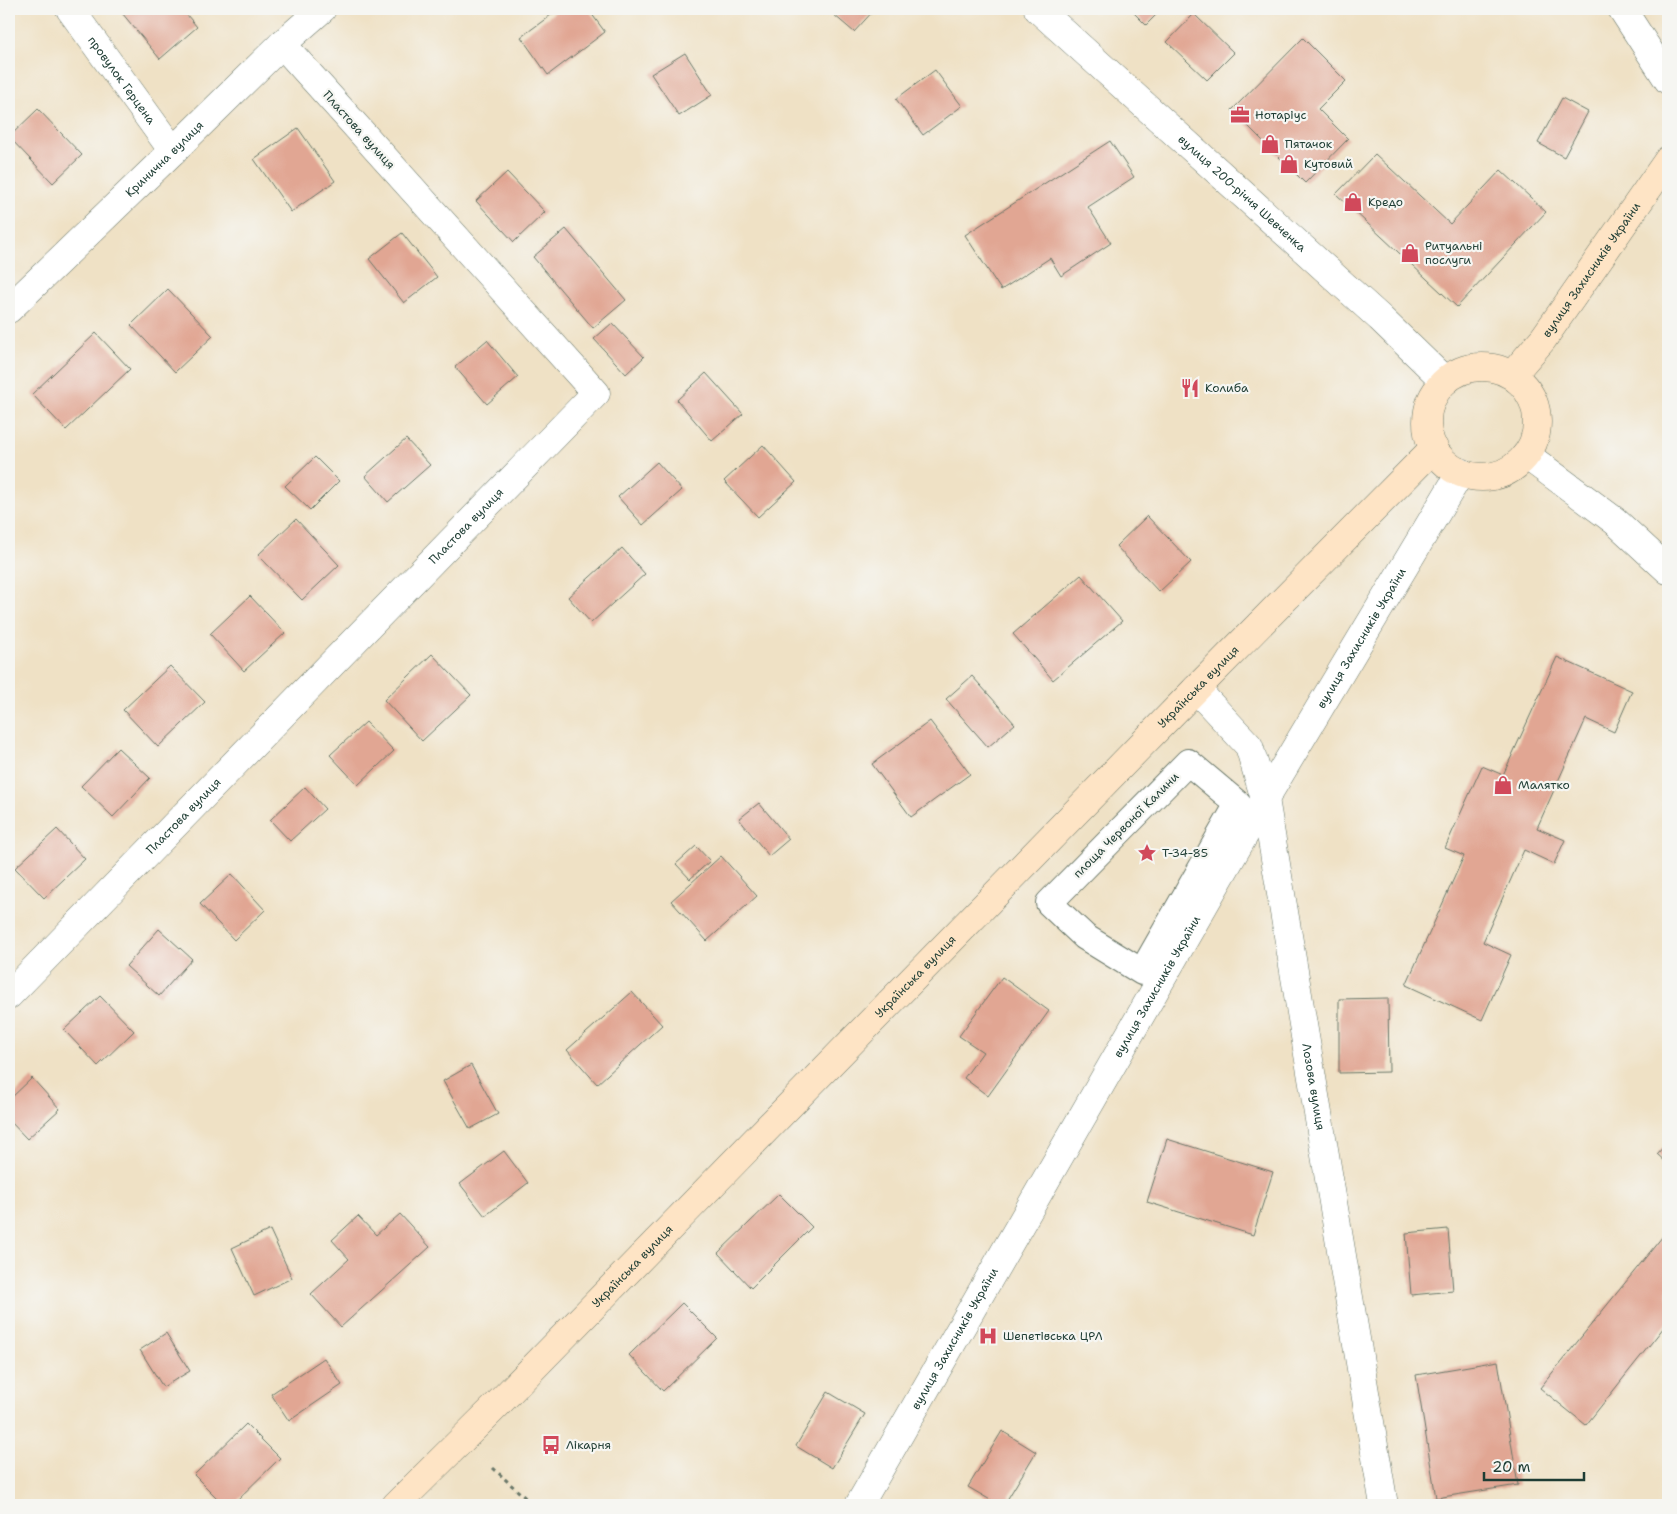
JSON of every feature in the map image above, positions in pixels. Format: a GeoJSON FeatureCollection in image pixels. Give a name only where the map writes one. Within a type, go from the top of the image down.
{"type":"FeatureCollection","features":[{"type":"Feature","properties":{"kind":"main road","name":"вулиця Захисників України"},"geometry":{"type":"LineString","coordinates":[[1512,375],[1543,339],[1668,160]]}},
{"type":"Feature","properties":{"kind":"main road"},"geometry":{"type":"LineString","coordinates":[[1477,367],[1496,368],[1512,375],[1525,388],[1534,403],[1538,421],[1534,439],[1526,455],[1513,468],[1497,475],[1478,476],[1461,472],[1445,463],[1434,448],[1428,431],[1428,412],[1434,395],[1445,381],[1460,371],[1477,367]]}},
{"type":"Feature","properties":{"kind":"main road","name":"Українська вулиця"},"geometry":{"type":"LineString","coordinates":[[396,1505],[496,1406],[1434,448]]}},
{"type":"Feature","properties":{"kind":"street","name":"провулок Герцена"},"geometry":{"type":"LineString","coordinates":[[70,9],[173,151]]}},
{"type":"Feature","properties":{"kind":"street","name":"Кринична вулиця"},"geometry":{"type":"LineString","coordinates":[[9,309],[282,44],[322,9]]}},
{"type":"Feature","properties":{"kind":"street","name":"вулиця 200-річчя Шевченка"},"geometry":{"type":"LineString","coordinates":[[1038,9],[1380,318],[1445,381]]}},
{"type":"Feature","properties":{"kind":"street"},"geometry":{"type":"LineString","coordinates":[[1622,9],[1668,80]]}},
{"type":"Feature","properties":{"kind":"street","name":"Пластова вулиця"},"geometry":{"type":"LineString","coordinates":[[9,995],[596,393],[282,44]]}},
{"type":"Feature","properties":{"kind":"street"},"geometry":{"type":"LineString","coordinates":[[1526,455],[1615,521],[1668,570]]}},
{"type":"Feature","properties":{"kind":"street","name":"вулиця Захисників України"},"geometry":{"type":"LineString","coordinates":[[859,1505],[1265,799],[1461,472]]}},
{"type":"Feature","properties":{"kind":"street","name":"Лозова вулиця"},"geometry":{"type":"LineString","coordinates":[[1196,689],[1249,746],[1265,799],[1384,1505]]}},
{"type":"Feature","properties":{"kind":"street","name":"площа Червоної Калини"},"geometry":{"type":"LineString","coordinates":[[1188,762],[1238,804],[1142,972],[1085,937],[1049,903],[1188,762]]}},
{"type":"Feature","properties":{"kind":"path"},"geometry":{"type":"LineString","coordinates":[[493,1468],[533,1505]]}},
{"type":"Feature","properties":{"kind":"building"},"geometry":{"type":"Polygon","coordinates":[[[127,9],[182,9],[197,27],[160,59],[122,13],[127,9]]]}},
{"type":"Feature","properties":{"kind":"building"},"geometry":{"type":"Polygon","coordinates":[[[559,9],[588,9],[605,32],[548,75],[521,37],[559,9]]]}},
{"type":"Feature","properties":{"kind":"building"},"geometry":{"type":"Polygon","coordinates":[[[827,9],[875,9],[854,32],[827,9]]]}},
{"type":"Feature","properties":{"kind":"building"},"geometry":{"type":"Polygon","coordinates":[[[1130,9],[1162,9],[1146,25],[1130,9]]]}},
{"type":"Feature","properties":{"kind":"building"},"geometry":{"type":"Polygon","coordinates":[[[1194,14],[1234,53],[1207,80],[1167,42],[1194,14]]]}},
{"type":"Feature","properties":{"kind":"building"},"geometry":{"type":"Polygon","coordinates":[[[1303,38],[1346,81],[1318,109],[1348,139],[1305,183],[1232,110],[1303,38]]]}},
{"type":"Feature","properties":{"kind":"building"},"geometry":{"type":"Polygon","coordinates":[[[685,53],[712,95],[679,116],[651,74],[685,53]]]}},
{"type":"Feature","properties":{"kind":"building"},"geometry":{"type":"Polygon","coordinates":[[[935,70],[962,106],[923,135],[896,99],[935,70]]]}},
{"type":"Feature","properties":{"kind":"building"},"geometry":{"type":"Polygon","coordinates":[[[1562,98],[1588,112],[1564,157],[1538,143],[1562,98]]]}},
{"type":"Feature","properties":{"kind":"building"},"geometry":{"type":"Polygon","coordinates":[[[38,109],[82,155],[53,183],[9,137],[38,109]]]}},
{"type":"Feature","properties":{"kind":"building"},"geometry":{"type":"Polygon","coordinates":[[[298,128],[335,181],[291,212],[254,159],[298,128]]]}},
{"type":"Feature","properties":{"kind":"building"},"geometry":{"type":"Polygon","coordinates":[[[1110,141],[1134,177],[1088,207],[1111,243],[1061,276],[1050,258],[1001,290],[965,235],[1110,141]]]}},
{"type":"Feature","properties":{"kind":"building"},"geometry":{"type":"Polygon","coordinates":[[[1375,154],[1450,224],[1501,170],[1546,212],[1457,307],[1336,194],[1375,154]]]}},
{"type":"Feature","properties":{"kind":"building"},"geometry":{"type":"Polygon","coordinates":[[[507,172],[545,212],[514,242],[476,201],[507,172]]]}},
{"type":"Feature","properties":{"kind":"building"},"geometry":{"type":"Polygon","coordinates":[[[566,229],[626,300],[593,328],[533,257],[566,229]]]}},
{"type":"Feature","properties":{"kind":"building"},"geometry":{"type":"Polygon","coordinates":[[[402,233],[437,277],[404,303],[369,259],[402,233]]]}},
{"type":"Feature","properties":{"kind":"building"},"geometry":{"type":"Polygon","coordinates":[[[168,289],[213,336],[175,372],[131,325],[168,289]]]}},
{"type":"Feature","properties":{"kind":"building"},"geometry":{"type":"Polygon","coordinates":[[[612,323],[644,357],[626,374],[594,339],[612,323]]]}},
{"type":"Feature","properties":{"kind":"building"},"geometry":{"type":"Polygon","coordinates":[[[96,333],[130,369],[66,430],[32,394],[96,333]]]}},
{"type":"Feature","properties":{"kind":"building"},"geometry":{"type":"Polygon","coordinates":[[[487,340],[518,377],[487,404],[455,367],[487,340]]]}},
{"type":"Feature","properties":{"kind":"building"},"geometry":{"type":"Polygon","coordinates":[[[706,373],[743,414],[712,441],[677,400],[706,373]]]}},
{"type":"Feature","properties":{"kind":"building"},"geometry":{"type":"Polygon","coordinates":[[[406,439],[430,465],[388,502],[365,476],[406,439]]]}},
{"type":"Feature","properties":{"kind":"building"},"geometry":{"type":"Polygon","coordinates":[[[763,445],[796,482],[758,517],[724,481],[763,445]]]}},
{"type":"Feature","properties":{"kind":"building"},"geometry":{"type":"Polygon","coordinates":[[[315,457],[339,481],[310,510],[285,486],[315,457]]]}},
{"type":"Feature","properties":{"kind":"building"},"geometry":{"type":"Polygon","coordinates":[[[657,462],[682,490],[643,525],[618,497],[657,462]]]}},
{"type":"Feature","properties":{"kind":"building"},"geometry":{"type":"Polygon","coordinates":[[[1147,516],[1191,562],[1159,592],[1116,546],[1147,516]]]}},
{"type":"Feature","properties":{"kind":"building"},"geometry":{"type":"Polygon","coordinates":[[[296,519],[339,565],[302,600],[258,555],[296,519]]]}},
{"type":"Feature","properties":{"kind":"building"},"geometry":{"type":"Polygon","coordinates":[[[622,548],[645,574],[591,623],[568,597],[622,548]]]}},
{"type":"Feature","properties":{"kind":"building"},"geometry":{"type":"Polygon","coordinates":[[[1081,575],[1122,621],[1053,680],[1013,634],[1081,575]]]}},
{"type":"Feature","properties":{"kind":"building"},"geometry":{"type":"Polygon","coordinates":[[[250,596],[285,633],[244,671],[210,634],[250,596]]]}},
{"type":"Feature","properties":{"kind":"building"},"geometry":{"type":"Polygon","coordinates":[[[432,654],[471,695],[422,741],[384,700],[432,654]]]}},
{"type":"Feature","properties":{"kind":"building"},"geometry":{"type":"Polygon","coordinates":[[[1557,657],[1632,691],[1614,732],[1586,719],[1537,828],[1565,840],[1554,864],[1524,850],[1483,942],[1511,955],[1482,1020],[1406,985],[1464,856],[1445,848],[1482,766],[1503,775],[1557,657]]]}},
{"type":"Feature","properties":{"kind":"building"},"geometry":{"type":"Polygon","coordinates":[[[170,666],[205,702],[158,747],[123,710],[170,666]]]}},
{"type":"Feature","properties":{"kind":"building"},"geometry":{"type":"Polygon","coordinates":[[[972,676],[1015,724],[988,747],[946,699],[972,676]]]}},
{"type":"Feature","properties":{"kind":"building"},"geometry":{"type":"Polygon","coordinates":[[[930,721],[970,774],[911,817],[872,764],[930,721]]]}},
{"type":"Feature","properties":{"kind":"building"},"geometry":{"type":"Polygon","coordinates":[[[366,722],[394,751],[358,785],[330,755],[366,722]]]}},
{"type":"Feature","properties":{"kind":"building"},"geometry":{"type":"Polygon","coordinates":[[[118,748],[150,778],[113,817],[81,786],[118,748]]]}},
{"type":"Feature","properties":{"kind":"building"},"geometry":{"type":"Polygon","coordinates":[[[305,787],[325,809],[290,841],[270,820],[305,787]]]}},
{"type":"Feature","properties":{"kind":"building"},"geometry":{"type":"Polygon","coordinates":[[[759,803],[789,839],[769,856],[739,819],[759,803]]]}},
{"type":"Feature","properties":{"kind":"building"},"geometry":{"type":"Polygon","coordinates":[[[57,829],[85,859],[44,898],[15,868],[57,829]]]}},
{"type":"Feature","properties":{"kind":"building"},"geometry":{"type":"Polygon","coordinates":[[[696,846],[710,861],[690,879],[676,864],[696,846]]]}},
{"type":"Feature","properties":{"kind":"building"},"geometry":{"type":"Polygon","coordinates":[[[721,856],[757,896],[707,941],[671,901],[721,856]]]}},
{"type":"Feature","properties":{"kind":"building"},"geometry":{"type":"Polygon","coordinates":[[[232,874],[265,910],[234,940],[200,904],[232,874]]]}},
{"type":"Feature","properties":{"kind":"building"},"geometry":{"type":"Polygon","coordinates":[[[159,929],[192,959],[159,996],[126,966],[159,929]]]}},
{"type":"Feature","properties":{"kind":"building"},"geometry":{"type":"Polygon","coordinates":[[[1002,977],[1049,1011],[988,1096],[964,1078],[983,1052],[959,1036],[1002,977]]]}},
{"type":"Feature","properties":{"kind":"building"},"geometry":{"type":"Polygon","coordinates":[[[632,992],[662,1025],[597,1084],[567,1050],[632,992]]]}},
{"type":"Feature","properties":{"kind":"building"},"geometry":{"type":"Polygon","coordinates":[[[100,996],[134,1031],[98,1066],[64,1030],[100,996]]]}},
{"type":"Feature","properties":{"kind":"building"},"geometry":{"type":"Polygon","coordinates":[[[1388,998],[1389,1072],[1339,1073],[1339,999],[1388,998]]]}},
{"type":"Feature","properties":{"kind":"building"},"geometry":{"type":"Polygon","coordinates":[[[471,1065],[498,1114],[470,1129],[443,1081],[471,1065]]]}},
{"type":"Feature","properties":{"kind":"building"},"geometry":{"type":"Polygon","coordinates":[[[32,1078],[60,1109],[27,1139],[9,1120],[9,1100],[32,1078]]]}},
{"type":"Feature","properties":{"kind":"building"},"geometry":{"type":"Polygon","coordinates":[[[1167,1139],[1273,1172],[1253,1235],[1147,1202],[1167,1139]]]}},
{"type":"Feature","properties":{"kind":"building"},"geometry":{"type":"Polygon","coordinates":[[[1668,1142],[1668,1164],[1657,1154],[1668,1142]]]}},
{"type":"Feature","properties":{"kind":"building"},"geometry":{"type":"Polygon","coordinates":[[[504,1151],[528,1183],[485,1216],[460,1184],[504,1151]]]}},
{"type":"Feature","properties":{"kind":"building"},"geometry":{"type":"Polygon","coordinates":[[[779,1194],[812,1227],[751,1288],[718,1253],[779,1194]]]}},
{"type":"Feature","properties":{"kind":"building"},"geometry":{"type":"Polygon","coordinates":[[[400,1214],[430,1247],[341,1327],[311,1294],[349,1259],[332,1240],[358,1216],[376,1235],[400,1214]]]}},
{"type":"Feature","properties":{"kind":"building"},"geometry":{"type":"Polygon","coordinates":[[[1448,1229],[1453,1291],[1411,1295],[1406,1233],[1448,1229]]]}},
{"type":"Feature","properties":{"kind":"building"},"geometry":{"type":"Polygon","coordinates":[[[270,1230],[292,1278],[254,1296],[232,1248],[270,1230]]]}},
{"type":"Feature","properties":{"kind":"building"},"geometry":{"type":"Polygon","coordinates":[[[1667,1231],[1668,1322],[1586,1425],[1540,1388],[1667,1231]]]}},
{"type":"Feature","properties":{"kind":"building"},"geometry":{"type":"Polygon","coordinates":[[[682,1303],[717,1338],[663,1391],[629,1355],[682,1303]]]}},
{"type":"Feature","properties":{"kind":"building"},"geometry":{"type":"Polygon","coordinates":[[[166,1333],[190,1371],[163,1387],[140,1350],[166,1333]]]}},
{"type":"Feature","properties":{"kind":"building"},"geometry":{"type":"Polygon","coordinates":[[[324,1358],[342,1385],[289,1421],[271,1394],[324,1358]]]}},
{"type":"Feature","properties":{"kind":"building"},"geometry":{"type":"Polygon","coordinates":[[[1498,1361],[1518,1485],[1436,1498],[1416,1375],[1498,1361]]]}},
{"type":"Feature","properties":{"kind":"building"},"geometry":{"type":"Polygon","coordinates":[[[828,1392],[865,1414],[832,1468],[796,1446],[828,1392]]]}},
{"type":"Feature","properties":{"kind":"building"},"geometry":{"type":"Polygon","coordinates":[[[246,1424],[280,1458],[232,1505],[224,1505],[194,1475],[246,1424]]]}},
{"type":"Feature","properties":{"kind":"building"},"geometry":{"type":"Polygon","coordinates":[[[1002,1431],[1036,1452],[1004,1505],[999,1505],[968,1487],[1002,1431]]]}},
{"type":"Feature","properties":{"kind":"place","name":"Нотаріус"},"geometry":{"type":"Point","coordinates":[1240,115]}},
{"type":"Feature","properties":{"kind":"place","name":"Пятачок"},"geometry":{"type":"Point","coordinates":[1270,144]}},
{"type":"Feature","properties":{"kind":"place","name":"Кутовий"},"geometry":{"type":"Point","coordinates":[1289,164]}},
{"type":"Feature","properties":{"kind":"place","name":"Кредо"},"geometry":{"type":"Point","coordinates":[1353,202]}},
{"type":"Feature","properties":{"kind":"place","name":"Ритуальні послуги"},"geometry":{"type":"Point","coordinates":[1410,253]}},
{"type":"Feature","properties":{"kind":"place","name":"Колиба"},"geometry":{"type":"Point","coordinates":[1190,388]}},
{"type":"Feature","properties":{"kind":"place","name":"Малятко"},"geometry":{"type":"Point","coordinates":[1503,785]}},
{"type":"Feature","properties":{"kind":"place","name":"Т-34-85"},"geometry":{"type":"Point","coordinates":[1147,853]}},
{"type":"Feature","properties":{"kind":"place","name":"Шепетівська ЦРЛ"},"geometry":{"type":"Point","coordinates":[988,1336]}},
{"type":"Feature","properties":{"kind":"place","name":"Лікарня"},"geometry":{"type":"Point","coordinates":[551,1445]}}]}
